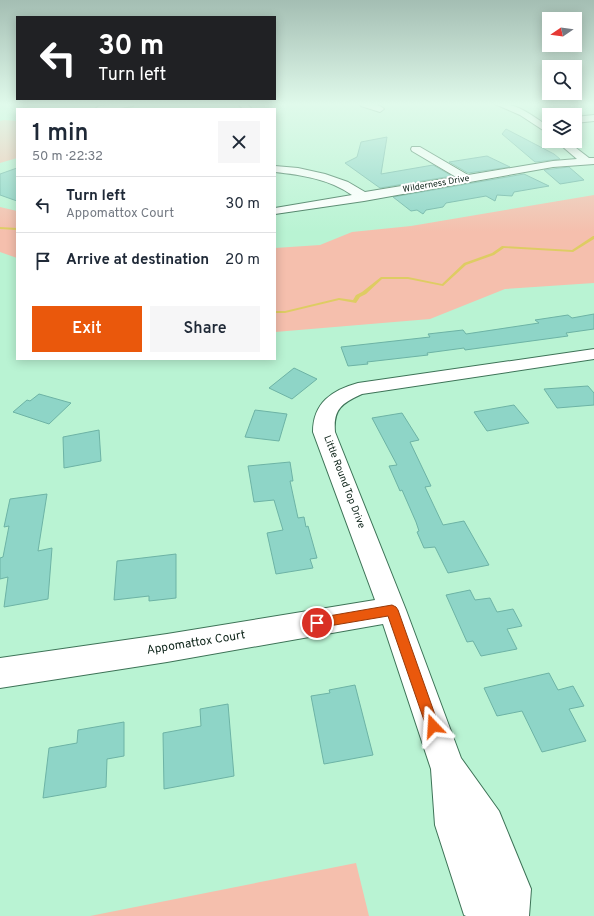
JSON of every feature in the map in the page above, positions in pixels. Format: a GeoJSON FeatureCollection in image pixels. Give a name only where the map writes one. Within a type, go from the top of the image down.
{"type":"FeatureCollection","features":[{"type":"Feature","properties":{"kind":"street"},"geometry":{"type":"LineString","coordinates":[[571,148],[590,161]]}},
{"type":"Feature","properties":{"kind":"street"},"geometry":{"type":"LineString","coordinates":[[416,149],[467,179]]}},
{"type":"Feature","properties":{"kind":"street","name":"Wilderness Drive"},"geometry":{"type":"LineString","coordinates":[[278,211],[553,164],[590,161]]}},
{"type":"Feature","properties":{"kind":"street"},"geometry":{"type":"LineString","coordinates":[[277,166],[330,179],[364,196]]}},
{"type":"Feature","properties":{"kind":"street","name":"Little Round Top Drive"},"geometry":{"type":"LineString","coordinates":[[494,916],[478,901],[453,825],[448,769],[392,610],[324,432],[324,419],[331,406],[342,395],[358,389],[594,354]]}},
{"type":"Feature","properties":{"kind":"street","name":"Appomattox Court"},"geometry":{"type":"LineString","coordinates":[[0,673],[167,648],[392,610]]}},
{"type":"Feature","properties":{"kind":"street","name":"Little Round Top Drive"},"geometry":{"type":"LineString","coordinates":[[448,769],[486,824],[512,889],[509,916]]}},
{"type":"Feature","properties":{"kind":"shaded area"},"geometry":{"type":"Polygon","coordinates":[[[0,147],[16,147],[16,158],[0,163],[0,147]]]}},
{"type":"Feature","properties":{"kind":"shaded area"},"geometry":{"type":"Polygon","coordinates":[[[594,195],[594,283],[505,289],[430,319],[276,332],[276,248],[320,245],[352,232],[411,226],[594,195]]]}},
{"type":"Feature","properties":{"kind":"shaded area"},"geometry":{"type":"Polygon","coordinates":[[[0,207],[16,211],[16,258],[0,252],[0,207]]]}},
{"type":"Feature","properties":{"kind":"shaded area"},"geometry":{"type":"Polygon","coordinates":[[[356,863],[369,916],[90,916],[356,863]]]}},
{"type":"Feature","properties":{"kind":"building"},"geometry":{"type":"Polygon","coordinates":[[[360,147],[385,147],[381,174],[433,165],[452,176],[380,188],[345,163],[357,157],[360,147]]]}},
{"type":"Feature","properties":{"kind":"building"},"geometry":{"type":"Polygon","coordinates":[[[517,147],[540,147],[560,159],[535,162],[517,147]]]}},
{"type":"Feature","properties":{"kind":"building"},"geometry":{"type":"Polygon","coordinates":[[[487,156],[510,167],[468,173],[449,162],[487,156]]]}},
{"type":"Feature","properties":{"kind":"building"},"geometry":{"type":"Polygon","coordinates":[[[569,167],[584,180],[560,184],[544,170],[569,167]]]}},
{"type":"Feature","properties":{"kind":"building"},"geometry":{"type":"Polygon","coordinates":[[[16,168],[16,201],[0,195],[0,174],[16,168]]]}},
{"type":"Feature","properties":{"kind":"building"},"geometry":{"type":"Polygon","coordinates":[[[524,174],[549,186],[514,192],[512,196],[497,195],[495,201],[486,196],[446,203],[443,207],[426,210],[423,214],[417,210],[411,211],[393,197],[524,174]]]}},
{"type":"Feature","properties":{"kind":"building"},"geometry":{"type":"Polygon","coordinates":[[[594,314],[594,329],[566,333],[568,336],[465,350],[464,348],[427,353],[428,355],[367,362],[368,364],[348,366],[341,347],[430,337],[428,334],[463,330],[466,334],[539,323],[535,320],[568,315],[572,318],[594,314]]]}},
{"type":"Feature","properties":{"kind":"building"},"geometry":{"type":"Polygon","coordinates":[[[294,368],[317,379],[292,399],[269,388],[294,368]]]}},
{"type":"Feature","properties":{"kind":"building"},"geometry":{"type":"Polygon","coordinates":[[[588,386],[594,393],[594,405],[557,408],[544,389],[588,386]]]}},
{"type":"Feature","properties":{"kind":"building"},"geometry":{"type":"Polygon","coordinates":[[[39,394],[71,403],[49,424],[13,412],[27,400],[30,401],[39,394]]]}},
{"type":"Feature","properties":{"kind":"building"},"geometry":{"type":"Polygon","coordinates":[[[514,405],[529,423],[487,431],[474,412],[514,405]]]}},
{"type":"Feature","properties":{"kind":"building"},"geometry":{"type":"Polygon","coordinates":[[[255,410],[287,414],[279,441],[245,437],[255,410]]]}},
{"type":"Feature","properties":{"kind":"building"},"geometry":{"type":"Polygon","coordinates":[[[402,413],[419,440],[410,442],[431,486],[425,487],[443,525],[464,521],[489,565],[448,573],[435,547],[424,548],[417,532],[419,531],[416,522],[402,490],[400,491],[389,466],[397,465],[372,418],[402,413]]]}},
{"type":"Feature","properties":{"kind":"building"},"geometry":{"type":"Polygon","coordinates":[[[99,430],[101,461],[64,468],[63,437],[99,430]]]}},
{"type":"Feature","properties":{"kind":"building"},"geometry":{"type":"Polygon","coordinates":[[[290,462],[293,481],[290,481],[298,518],[304,517],[317,558],[310,559],[313,568],[276,574],[267,533],[283,530],[274,500],[254,502],[248,466],[290,462]]]}},
{"type":"Feature","properties":{"kind":"building"},"geometry":{"type":"Polygon","coordinates":[[[47,494],[38,551],[52,548],[48,599],[4,607],[8,577],[0,579],[0,558],[3,557],[9,526],[4,527],[10,499],[47,494]]]}},
{"type":"Feature","properties":{"kind":"building"},"geometry":{"type":"Polygon","coordinates":[[[176,554],[176,598],[149,601],[149,596],[114,600],[117,561],[176,554]]]}},
{"type":"Feature","properties":{"kind":"building"},"geometry":{"type":"Polygon","coordinates":[[[470,590],[475,600],[490,598],[497,612],[513,609],[522,626],[507,629],[517,649],[481,656],[473,641],[467,642],[446,595],[470,590]]]}},
{"type":"Feature","properties":{"kind":"building"},"geometry":{"type":"Polygon","coordinates":[[[549,673],[558,690],[573,686],[584,706],[569,709],[586,741],[542,752],[522,711],[497,716],[484,688],[549,673]]]}},
{"type":"Feature","properties":{"kind":"building"},"geometry":{"type":"Polygon","coordinates":[[[355,685],[373,755],[324,764],[311,696],[330,693],[329,690],[355,685]]]}},
{"type":"Feature","properties":{"kind":"building"},"geometry":{"type":"Polygon","coordinates":[[[228,704],[234,776],[164,789],[163,733],[201,726],[200,709],[228,704]]]}},
{"type":"Feature","properties":{"kind":"building"},"geometry":{"type":"Polygon","coordinates":[[[124,722],[124,756],[107,759],[106,787],[43,798],[49,748],[77,743],[78,730],[124,722]]]}},
{"type":"Feature","properties":{"kind":"waterway"},"geometry":{"type":"LineString","coordinates":[[0,228],[16,229]]}},
{"type":"Feature","properties":{"kind":"waterway"},"geometry":{"type":"LineString","coordinates":[[276,312],[285,312],[339,299],[354,302],[358,296],[364,293],[381,278],[408,278],[443,285],[465,264],[493,254],[503,247],[573,251],[594,237]]}},
{"type":"Feature","properties":{"kind":"route"},"geometry":{"type":"LineString","coordinates":[[317,623],[392,610],[433,726]]}}]}
